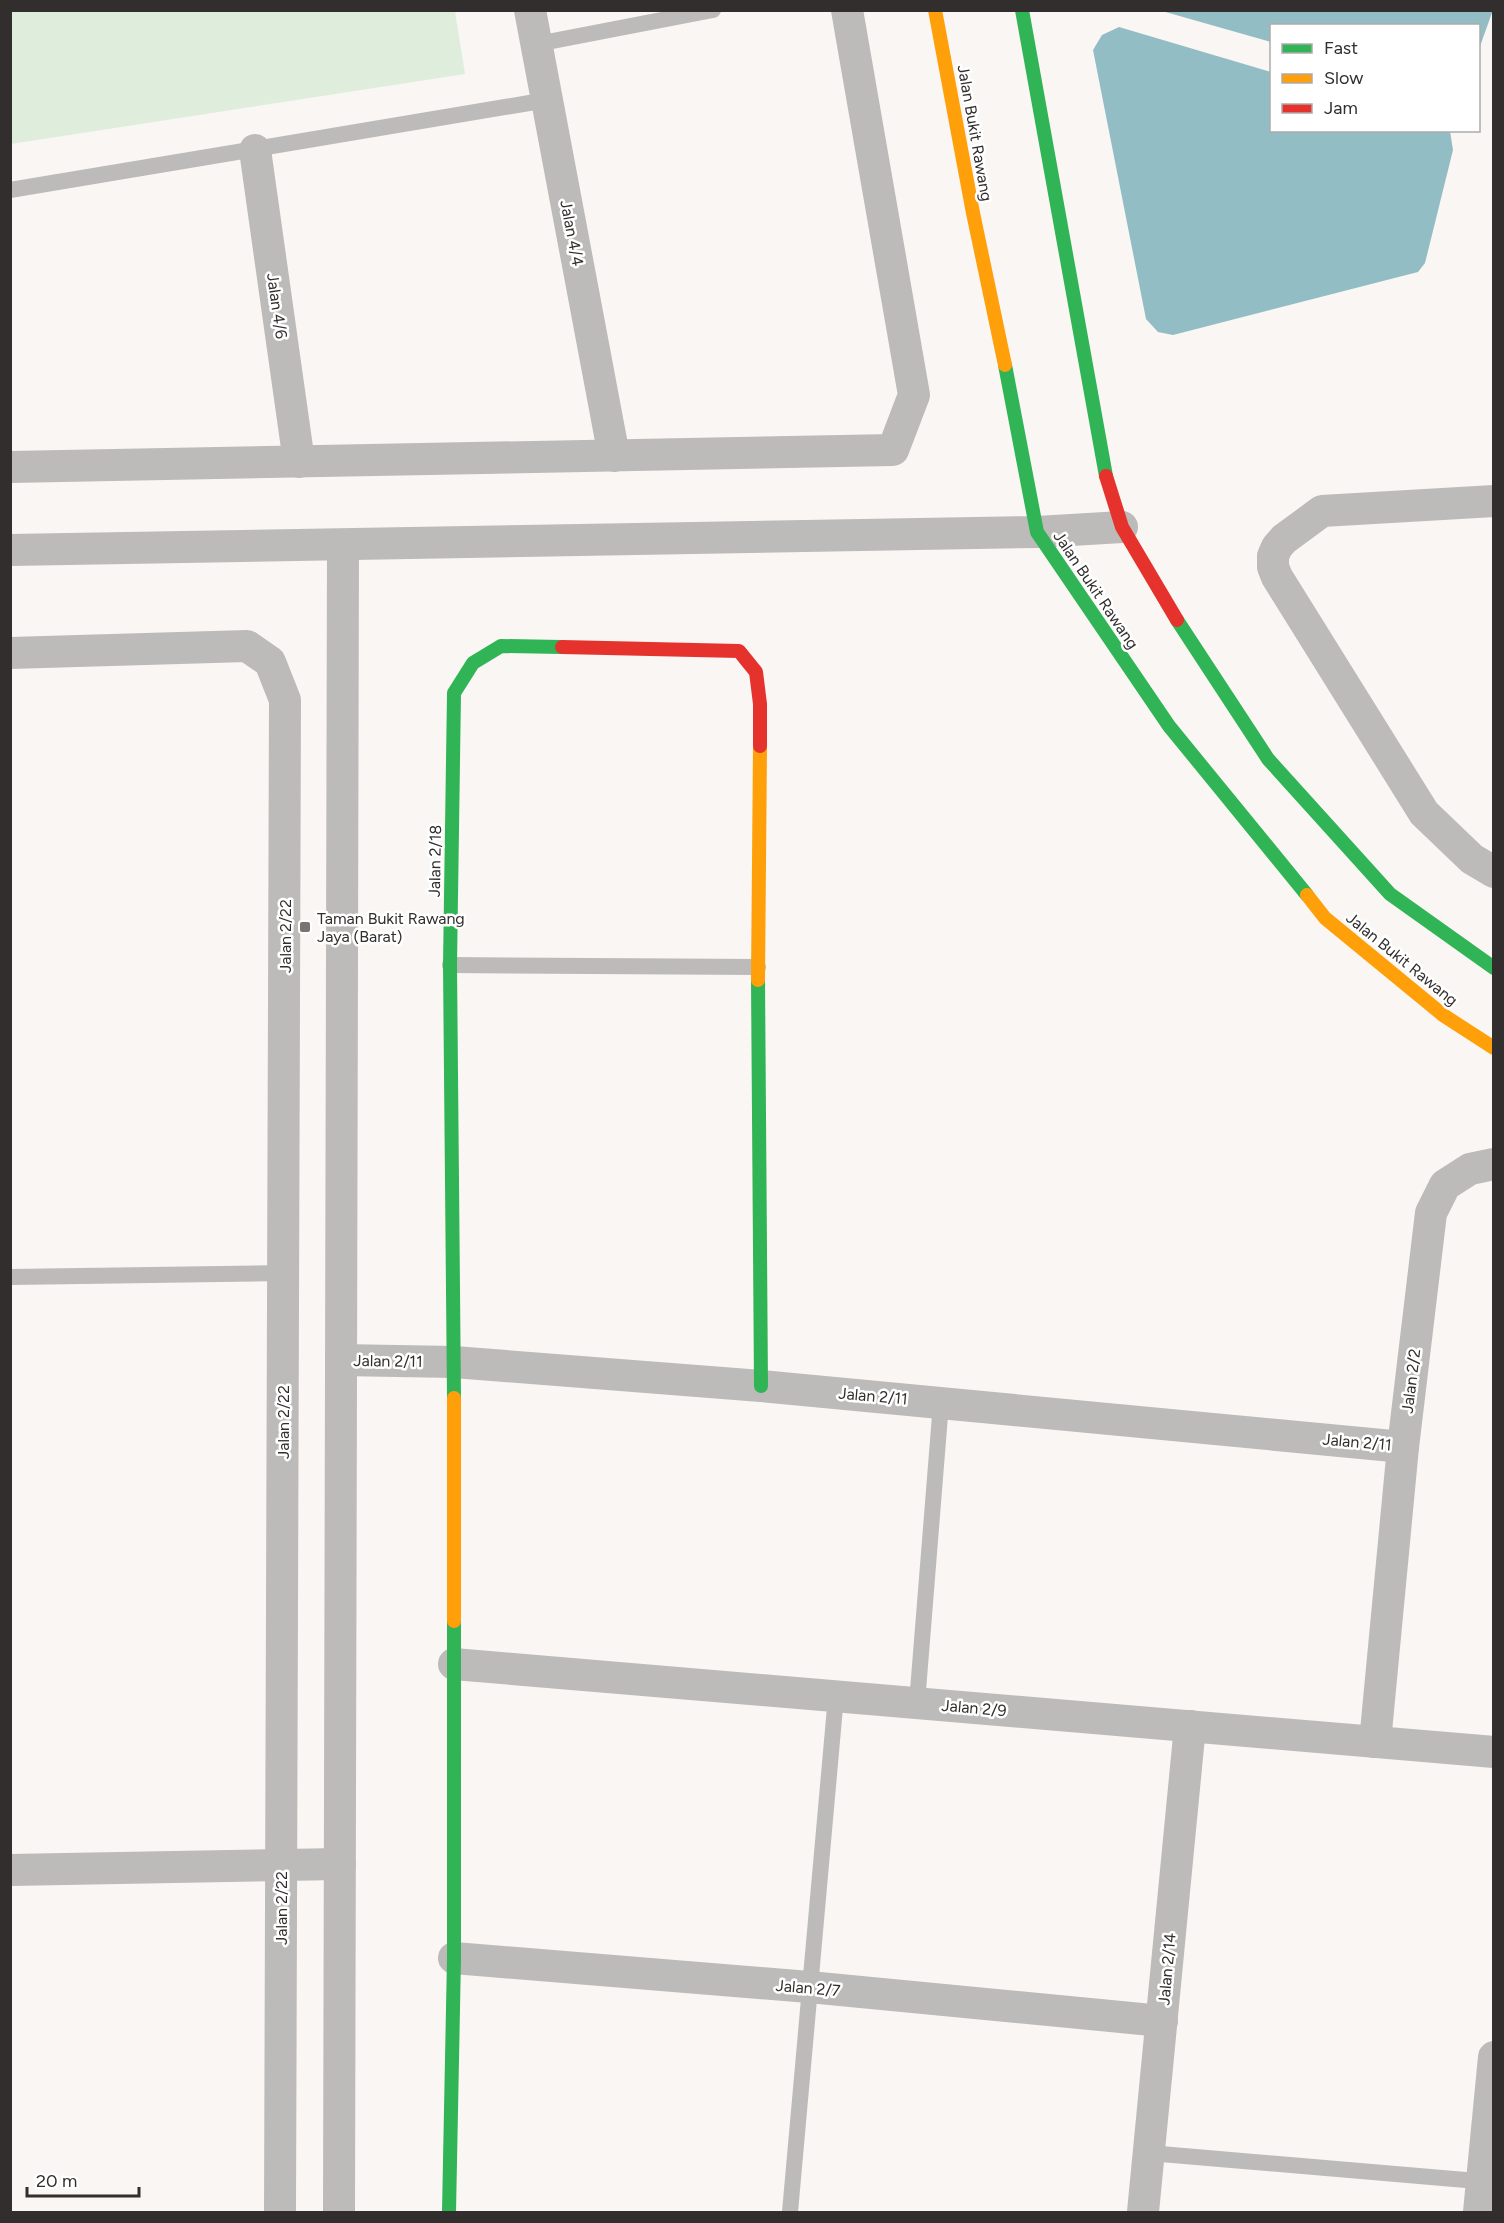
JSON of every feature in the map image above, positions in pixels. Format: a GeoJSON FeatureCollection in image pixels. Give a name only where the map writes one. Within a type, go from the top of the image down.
{"type":"FeatureCollection","features":[{"type":"Feature","properties":{"kind":"street","name":"Jalan 4/4"},"geometry":{"type":"LineString","coordinates":[[530,10],[614,456]]}},
{"type":"Feature","properties":{"kind":"street"},"geometry":{"type":"LineString","coordinates":[[10,467],[892,450],[914,395],[847,10]]}},
{"type":"Feature","properties":{"kind":"street","name":"Jalan Bukit Rawang"},"geometry":{"type":"LineString","coordinates":[[936,10],[973,213],[1037,532],[1169,726],[1325,918],[1443,1015],[1494,1048]]}},
{"type":"Feature","properties":{"kind":"street"},"geometry":{"type":"LineString","coordinates":[[1022,10],[1104,465],[1122,527],[1184,632],[1268,759],[1390,894],[1494,968]]}},
{"type":"Feature","properties":{"kind":"street","name":"Jalan 4/6"},"geometry":{"type":"LineString","coordinates":[[255,150],[299,462]]}},
{"type":"Feature","properties":{"kind":"street"},"geometry":{"type":"LineString","coordinates":[[1494,501],[1322,511],[1284,539],[1277,547],[1273,567],[1277,577],[1424,813],[1472,860],[1494,872]]}},
{"type":"Feature","properties":{"kind":"street"},"geometry":{"type":"LineString","coordinates":[[11,550],[1037,532],[1122,527]]}},
{"type":"Feature","properties":{"kind":"street"},"geometry":{"type":"LineString","coordinates":[[339,2212],[343,544]]}},
{"type":"Feature","properties":{"kind":"street","name":"Jalan 2/22"},"geometry":{"type":"LineString","coordinates":[[10,653],[248,646],[270,662],[285,700],[280,2212]]}},
{"type":"Feature","properties":{"kind":"street","name":"Jalan 2/18"},"geometry":{"type":"LineString","coordinates":[[450,2212],[454,1958],[454,1362],[450,965],[454,693],[473,663],[501,646],[739,651],[756,672],[760,704],[758,967]]}},
{"type":"Feature","properties":{"kind":"street"},"geometry":{"type":"LineString","coordinates":[[758,967],[761,1386]]}},
{"type":"Feature","properties":{"kind":"street","name":"Jalan 2/2"},"geometry":{"type":"LineString","coordinates":[[1376,1742],[1403,1447],[1431,1213],[1445,1185],[1470,1168],[1494,1164]]}},
{"type":"Feature","properties":{"kind":"street","name":"Jalan 2/11"},"geometry":{"type":"LineString","coordinates":[[341,1360],[454,1362],[761,1386],[1403,1447]]}},
{"type":"Feature","properties":{"kind":"street","name":"Jalan 2/9"},"geometry":{"type":"LineString","coordinates":[[454,1664],[1494,1752]]}},
{"type":"Feature","properties":{"kind":"street","name":"Jalan 2/14"},"geometry":{"type":"LineString","coordinates":[[1143,2212],[1190,1726]]}},
{"type":"Feature","properties":{"kind":"street"},"geometry":{"type":"LineString","coordinates":[[10,1870],[340,1864]]}},
{"type":"Feature","properties":{"kind":"street","name":"Jalan 2/7"},"geometry":{"type":"LineString","coordinates":[[454,1958],[1161,2021]]}},
{"type":"Feature","properties":{"kind":"street"},"geometry":{"type":"LineString","coordinates":[[1479,2212],[1488,2182],[1494,2057]]}},
{"type":"Feature","properties":{"kind":"lane"},"geometry":{"type":"LineString","coordinates":[[537,44],[713,10]]}},
{"type":"Feature","properties":{"kind":"lane"},"geometry":{"type":"LineString","coordinates":[[10,190],[547,100]]}},
{"type":"Feature","properties":{"kind":"lane"},"geometry":{"type":"LineString","coordinates":[[450,965],[758,967]]}},
{"type":"Feature","properties":{"kind":"lane"},"geometry":{"type":"LineString","coordinates":[[10,1276],[284,1273]]}},
{"type":"Feature","properties":{"kind":"lane"},"geometry":{"type":"LineString","coordinates":[[917,1703],[941,1402]]}},
{"type":"Feature","properties":{"kind":"lane"},"geometry":{"type":"LineString","coordinates":[[790,2212],[836,1696]]}},
{"type":"Feature","properties":{"kind":"lane"},"geometry":{"type":"LineString","coordinates":[[1149,2153],[1488,2182]]}},
{"type":"Feature","properties":{"kind":"green space"},"geometry":{"type":"Polygon","coordinates":[[[11,10],[455,11],[465,74],[11,144],[11,10]]]}},
{"type":"Feature","properties":{"kind":"water"},"geometry":{"type":"Polygon","coordinates":[[[1493,10],[1480,46],[1480,24],[1270,24],[1270,42],[1162,11],[1493,10]]]}},
{"type":"Feature","properties":{"kind":"water"},"geometry":{"type":"Polygon","coordinates":[[[1119,27],[1270,72],[1270,132],[1450,132],[1453,150],[1425,263],[1418,272],[1173,335],[1158,332],[1146,319],[1093,50],[1102,35],[1119,27]]]}},
{"type":"Feature","properties":{"kind":"traffic: fast"},"geometry":{"type":"LineString","coordinates":[[1022,10],[1106,476]]}},
{"type":"Feature","properties":{"kind":"traffic: fast"},"geometry":{"type":"LineString","coordinates":[[1005,365],[1037,532],[1169,726],[1307,895]]}},
{"type":"Feature","properties":{"kind":"traffic: fast"},"geometry":{"type":"LineString","coordinates":[[1177,620],[1268,759],[1390,894],[1494,968]]}},
{"type":"Feature","properties":{"kind":"traffic: fast"},"geometry":{"type":"LineString","coordinates":[[454,1398],[450,965],[454,693],[473,663],[501,646],[562,647]]}},
{"type":"Feature","properties":{"kind":"traffic: fast"},"geometry":{"type":"LineString","coordinates":[[758,980],[761,1386]]}},
{"type":"Feature","properties":{"kind":"traffic: fast"},"geometry":{"type":"LineString","coordinates":[[449,2212],[454,1958],[454,1621]]}},
{"type":"Feature","properties":{"kind":"traffic: slow"},"geometry":{"type":"LineString","coordinates":[[935,10],[973,213],[1005,365]]}},
{"type":"Feature","properties":{"kind":"traffic: slow"},"geometry":{"type":"LineString","coordinates":[[758,980],[760,746]]}},
{"type":"Feature","properties":{"kind":"traffic: slow"},"geometry":{"type":"LineString","coordinates":[[1307,895],[1325,918],[1443,1015],[1494,1048]]}},
{"type":"Feature","properties":{"kind":"traffic: slow"},"geometry":{"type":"LineString","coordinates":[[454,1398],[454,1621]]}},
{"type":"Feature","properties":{"kind":"traffic: jam"},"geometry":{"type":"LineString","coordinates":[[1106,476],[1122,527],[1177,620]]}},
{"type":"Feature","properties":{"kind":"traffic: jam"},"geometry":{"type":"LineString","coordinates":[[562,647],[739,651],[756,672],[760,704],[760,746]]}},
{"type":"Feature","properties":{"kind":"place","name":"Taman Bukit Rawang Jaya (Barat)"},"geometry":{"type":"Point","coordinates":[305,927]}}]}
